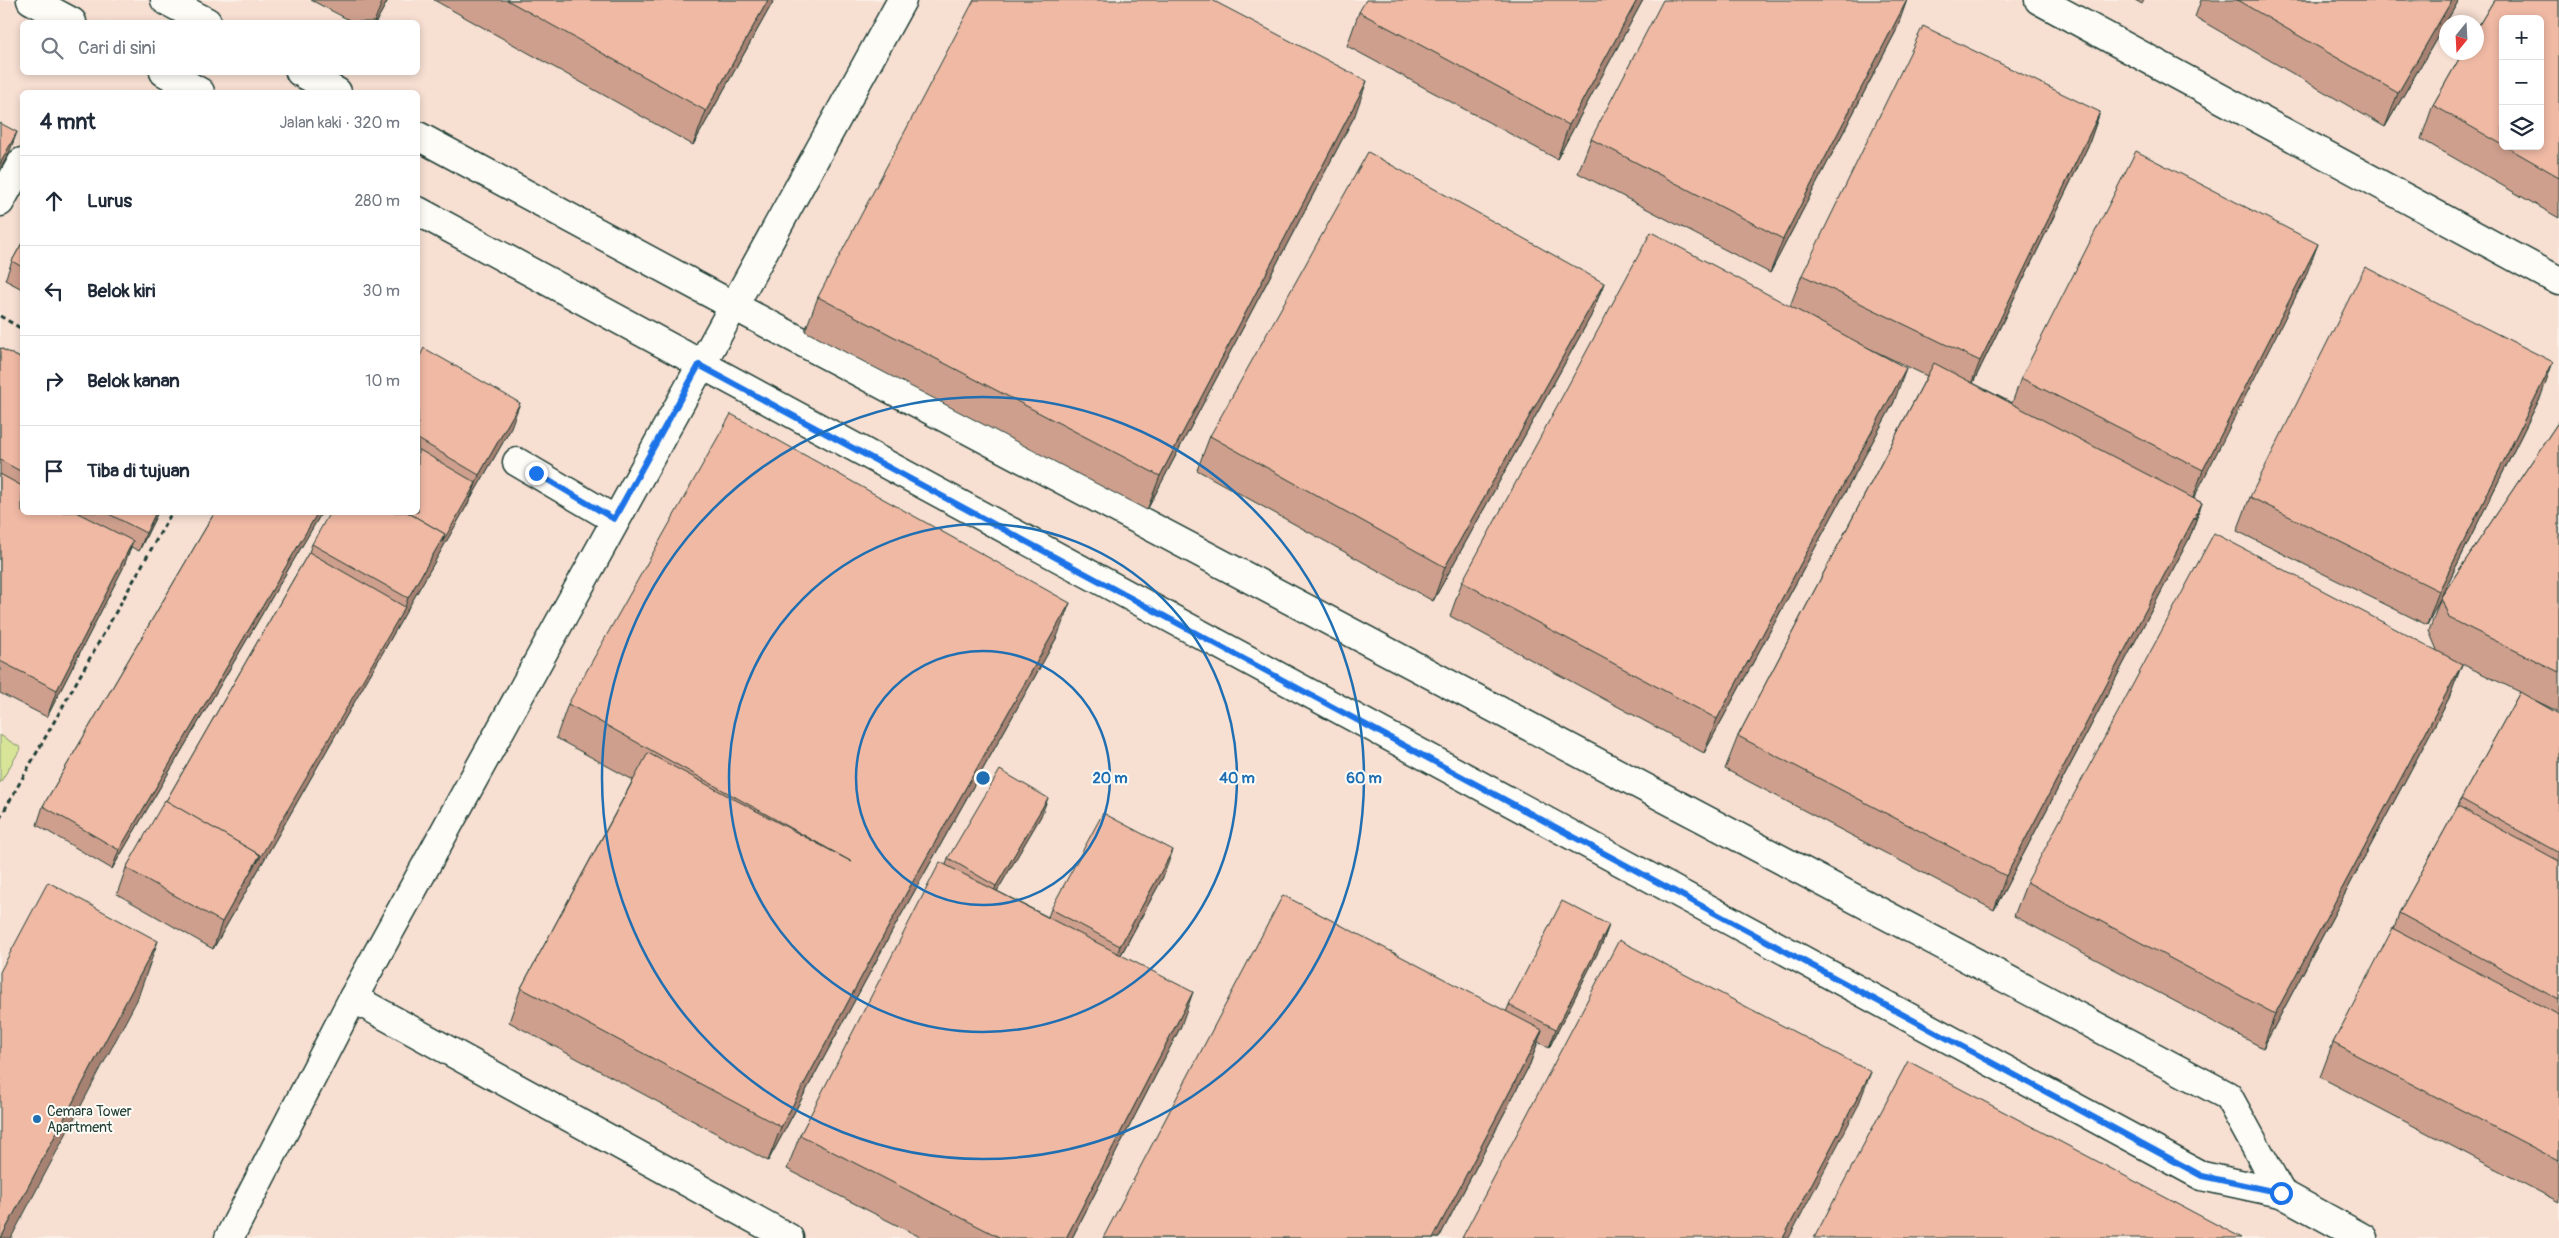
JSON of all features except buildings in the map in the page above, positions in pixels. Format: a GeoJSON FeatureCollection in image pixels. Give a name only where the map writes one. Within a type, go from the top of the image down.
{"type":"FeatureCollection","features":[{"type":"Feature","properties":{"kind":"street"},"geometry":{"type":"LineString","coordinates":[[31,0],[68,20]]}},
{"type":"Feature","properties":{"kind":"street"},"geometry":{"type":"LineString","coordinates":[[165,0],[203,20]]}},
{"type":"Feature","properties":{"kind":"street"},"geometry":{"type":"LineString","coordinates":[[228,1238],[353,998],[614,519],[699,365],[734,306],[902,0]]}},
{"type":"Feature","properties":{"kind":"street"},"geometry":{"type":"LineString","coordinates":[[2039,0],[2559,281]]}},
{"type":"Feature","properties":{"kind":"street"},"geometry":{"type":"LineString","coordinates":[[169,75],[196,90]]}},
{"type":"Feature","properties":{"kind":"street"},"geometry":{"type":"LineString","coordinates":[[306,75],[333,90]]}},
{"type":"Feature","properties":{"kind":"street"},"geometry":{"type":"LineString","coordinates":[[420,137],[734,306],[2228,1096],[2281,1193]]}},
{"type":"Feature","properties":{"kind":"street"},"geometry":{"type":"LineString","coordinates":[[0,202],[20,166]]}},
{"type":"Feature","properties":{"kind":"street"},"geometry":{"type":"LineString","coordinates":[[420,212],[699,365],[2202,1176],[2281,1193],[2363,1238]]}},
{"type":"Feature","properties":{"kind":"street"},"geometry":{"type":"LineString","coordinates":[[517,462],[614,519]]}},
{"type":"Feature","properties":{"kind":"street"},"geometry":{"type":"LineString","coordinates":[[353,998],[789,1238]]}},
{"type":"Feature","properties":{"kind":"path"},"geometry":{"type":"LineString","coordinates":[[0,316],[20,328]]}},
{"type":"Feature","properties":{"kind":"path"},"geometry":{"type":"LineString","coordinates":[[0,818],[170,515]]}},
{"type":"Feature","properties":{"kind":"shaded area"},"geometry":{"type":"Polygon","coordinates":[[[0,0],[2559,0],[2559,1238],[0,1238],[0,0]]]}},
{"type":"Feature","properties":{"kind":"green space"},"geometry":{"type":"Polygon","coordinates":[[[0,735],[21,748],[0,783],[0,735]]]}},
{"type":"Feature","properties":{"kind":"place","name":"Cemara Tower Apartment"},"geometry":{"type":"Point","coordinates":[37,1119]}},
{"type":"Feature","properties":{"kind":"route"},"geometry":{"type":"LineString","coordinates":[[536,473],[614,519],[699,365],[2202,1176],[2281,1193]]}}]}
